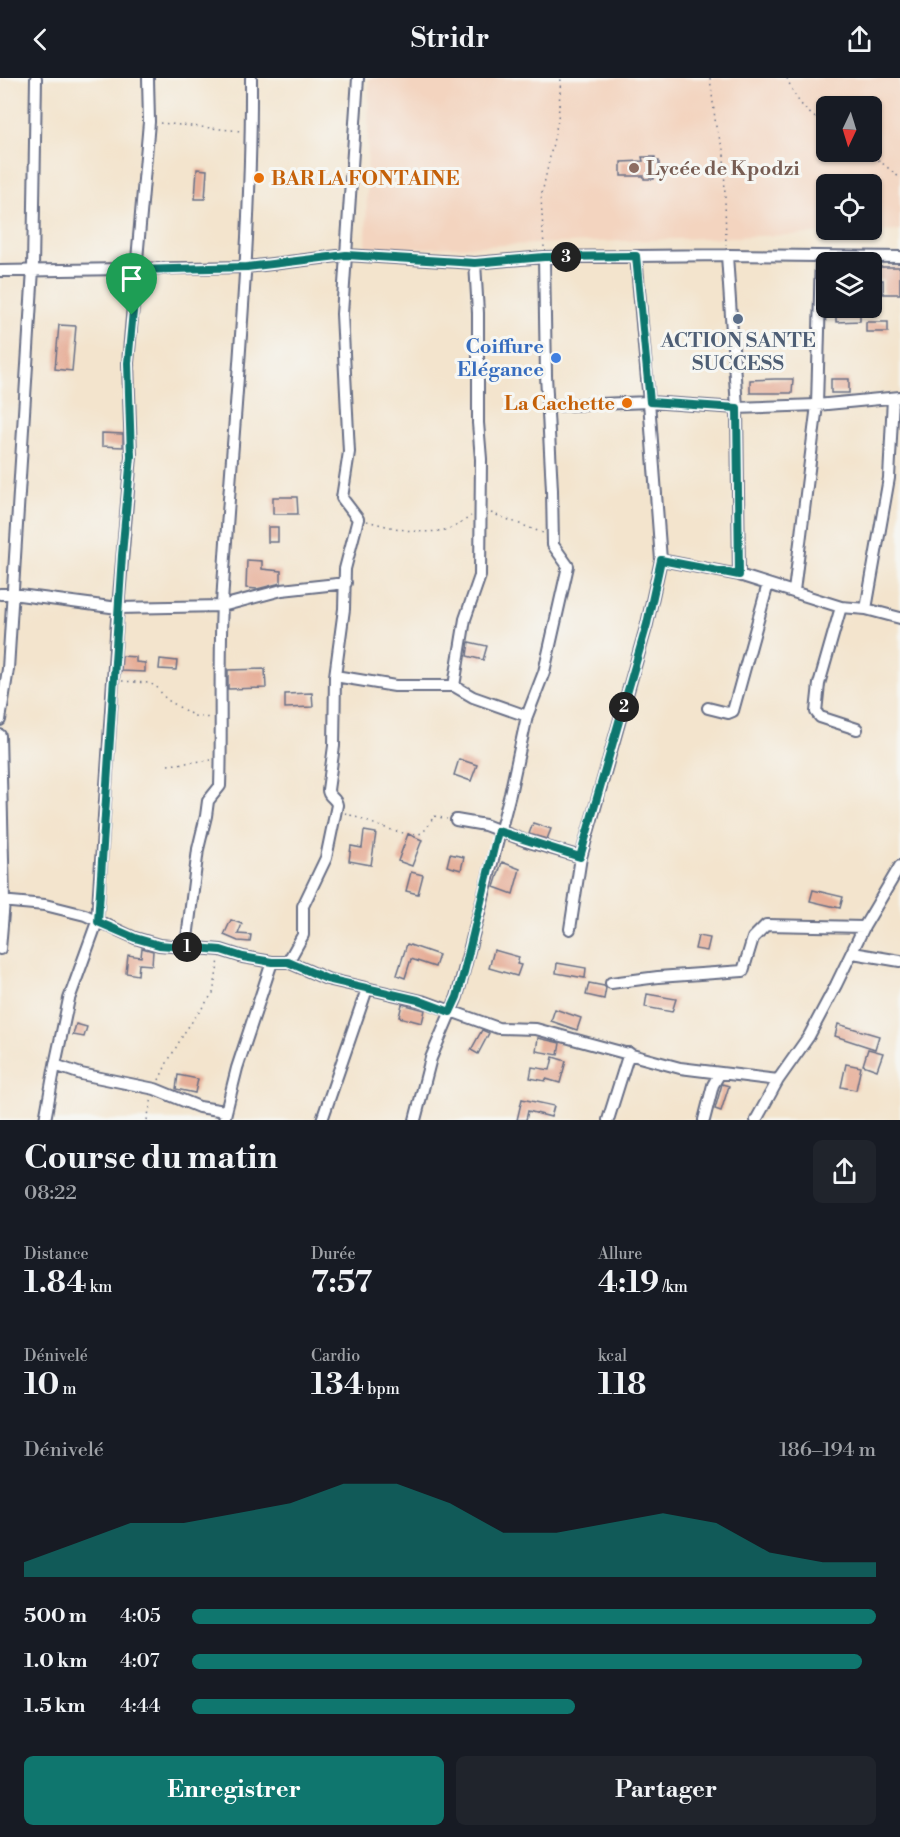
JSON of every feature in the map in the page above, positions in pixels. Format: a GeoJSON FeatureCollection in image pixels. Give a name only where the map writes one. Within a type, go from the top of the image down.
{"type":"FeatureCollection","features":[{"type":"Feature","properties":{"kind":"street"},"geometry":{"type":"LineString","coordinates":[[0,720],[9,669],[33,269],[36,78]]}},
{"type":"Feature","properties":{"kind":"street"},"geometry":{"type":"LineString","coordinates":[[45,1120],[69,999],[98,922],[118,608],[131,456],[128,363],[149,122],[148,78]]}},
{"type":"Feature","properties":{"kind":"street"},"geometry":{"type":"LineString","coordinates":[[186,947],[198,849],[208,801],[220,786],[222,606],[247,267],[251,78]]}},
{"type":"Feature","properties":{"kind":"street"},"geometry":{"type":"LineString","coordinates":[[288,962],[303,935],[303,906],[326,858],[337,803],[329,795],[328,790],[335,728],[335,676],[348,554],[358,519],[342,498],[349,452],[342,314],[358,78]]}},
{"type":"Feature","properties":{"kind":"street"},"geometry":{"type":"LineString","coordinates":[[0,271],[247,267],[346,255],[475,263],[544,257],[727,255],[816,257]]}},
{"type":"Feature","properties":{"kind":"street"},"geometry":{"type":"LineString","coordinates":[[727,255],[737,408],[739,575]]}},
{"type":"Feature","properties":{"kind":"street"},"geometry":{"type":"LineString","coordinates":[[570,929],[580,857],[647,624],[661,560],[650,402],[636,256]]}},
{"type":"Feature","properties":{"kind":"street"},"geometry":{"type":"LineString","coordinates":[[415,1120],[425,1077],[457,997],[464,972],[498,831],[510,794],[527,716],[544,672],[568,566],[553,545],[544,257]]}},
{"type":"Feature","properties":{"kind":"street"},"geometry":{"type":"LineString","coordinates":[[882,257],[900,257]]}},
{"type":"Feature","properties":{"kind":"street"},"geometry":{"type":"LineString","coordinates":[[454,686],[465,619],[480,576],[481,459],[478,423],[478,313],[475,263]]}},
{"type":"Feature","properties":{"kind":"street"},"geometry":{"type":"LineString","coordinates":[[794,591],[817,405],[819,318]]}},
{"type":"Feature","properties":{"kind":"street"},"geometry":{"type":"LineString","coordinates":[[548,406],[650,402],[737,408],[817,405],[897,398],[889,478],[866,609]]}},
{"type":"Feature","properties":{"kind":"street"},"geometry":{"type":"LineString","coordinates":[[661,560],[739,575],[841,607],[866,609],[900,618]]}},
{"type":"Feature","properties":{"kind":"street"},"geometry":{"type":"LineString","coordinates":[[0,594],[118,608],[222,606],[282,590],[346,583]]}},
{"type":"Feature","properties":{"kind":"street"},"geometry":{"type":"LineString","coordinates":[[708,708],[728,713],[733,711],[768,584]]}},
{"type":"Feature","properties":{"kind":"street"},"geometry":{"type":"LineString","coordinates":[[841,607],[819,684],[816,712],[820,717],[857,729]]}},
{"type":"Feature","properties":{"kind":"street"},"geometry":{"type":"LineString","coordinates":[[335,676],[395,686],[454,686],[473,697],[527,716]]}},
{"type":"Feature","properties":{"kind":"street"},"geometry":{"type":"LineString","coordinates":[[0,735],[2,901],[0,949]]}},
{"type":"Feature","properties":{"kind":"street"},"geometry":{"type":"LineString","coordinates":[[456,820],[485,825],[580,857]]}},
{"type":"Feature","properties":{"kind":"street"},"geometry":{"type":"LineString","coordinates":[[756,1120],[778,1080],[809,1036],[853,953],[864,927],[900,866]]}},
{"type":"Feature","properties":{"kind":"street"},"geometry":{"type":"LineString","coordinates":[[2,901],[45,905],[85,915],[147,942],[221,950],[243,957],[288,962],[327,979],[418,1000],[498,1028],[536,1029],[680,1068],[778,1080]]}},
{"type":"Feature","properties":{"kind":"street"},"geometry":{"type":"LineString","coordinates":[[610,983],[743,971],[753,938],[766,925],[864,927]]}},
{"type":"Feature","properties":{"kind":"street"},"geometry":{"type":"LineString","coordinates":[[853,953],[900,961]]}},
{"type":"Feature","properties":{"kind":"street"},"geometry":{"type":"LineString","coordinates":[[55,1065],[81,1074],[155,1089],[224,1116],[272,962]]}},
{"type":"Feature","properties":{"kind":"street"},"geometry":{"type":"LineString","coordinates":[[322,1120],[368,989]]}},
{"type":"Feature","properties":{"kind":"street"},"geometry":{"type":"LineString","coordinates":[[608,1120],[629,1053]]}},
{"type":"Feature","properties":{"kind":"street"},"geometry":{"type":"LineString","coordinates":[[704,1120],[713,1085],[720,1073]]}},
{"type":"Feature","properties":{"kind":"path"},"geometry":{"type":"LineString","coordinates":[[544,257],[541,198],[558,120],[561,78]]}},
{"type":"Feature","properties":{"kind":"path"},"geometry":{"type":"LineString","coordinates":[[710,78],[716,126],[724,153],[727,255]]}},
{"type":"Feature","properties":{"kind":"path"},"geometry":{"type":"LineString","coordinates":[[787,78],[794,97],[816,118]]}},
{"type":"Feature","properties":{"kind":"path"},"geometry":{"type":"LineString","coordinates":[[149,122],[251,132]]}},
{"type":"Feature","properties":{"kind":"path"},"geometry":{"type":"LineString","coordinates":[[881,162],[900,177]]}},
{"type":"Feature","properties":{"kind":"path"},"geometry":{"type":"LineString","coordinates":[[358,519],[392,527],[435,531],[452,528],[481,509],[545,534]]}},
{"type":"Feature","properties":{"kind":"path"},"geometry":{"type":"LineString","coordinates":[[114,681],[148,683],[156,686],[166,699],[194,716],[220,718]]}},
{"type":"Feature","properties":{"kind":"path"},"geometry":{"type":"LineString","coordinates":[[168,765],[221,759]]}},
{"type":"Feature","properties":{"kind":"path"},"geometry":{"type":"LineString","coordinates":[[335,810],[406,834],[418,834],[425,830],[434,816],[456,820]]}},
{"type":"Feature","properties":{"kind":"path"},"geometry":{"type":"LineString","coordinates":[[147,1120],[155,1089],[166,1063],[213,993],[221,950]]}},
{"type":"Feature","properties":{"kind":"shaded area","name":"Lycée de Kpodzi"},"geometry":{"type":"Polygon","coordinates":[[[369,78],[900,78],[900,231],[882,232],[882,174],[816,174],[816,234],[366,250],[369,78]]]}},
{"type":"Feature","properties":{"kind":"building"},"geometry":{"type":"Polygon","coordinates":[[[642,157],[655,157],[655,161],[659,161],[659,175],[654,175],[654,179],[644,179],[644,176],[621,176],[621,162],[643,161],[642,157]]]}},
{"type":"Feature","properties":{"kind":"building"},"geometry":{"type":"Polygon","coordinates":[[[197,169],[207,170],[205,199],[195,199],[197,169]]]}},
{"type":"Feature","properties":{"kind":"building"},"geometry":{"type":"Polygon","coordinates":[[[882,267],[900,267],[900,294],[883,294],[882,267]]]}},
{"type":"Feature","properties":{"kind":"building"},"geometry":{"type":"Polygon","coordinates":[[[836,318],[860,318],[860,321],[836,322],[836,318]]]}},
{"type":"Feature","properties":{"kind":"building"},"geometry":{"type":"Polygon","coordinates":[[[866,322],[888,322],[888,332],[866,332],[866,322]]]}},
{"type":"Feature","properties":{"kind":"building"},"geometry":{"type":"Polygon","coordinates":[[[59,325],[76,326],[72,371],[55,369],[59,325]]]}},
{"type":"Feature","properties":{"kind":"building"},"geometry":{"type":"Polygon","coordinates":[[[793,379],[792,393],[750,393],[750,380],[793,379]]]}},
{"type":"Feature","properties":{"kind":"building"},"geometry":{"type":"Polygon","coordinates":[[[831,379],[849,379],[849,393],[831,393],[831,379]]]}},
{"type":"Feature","properties":{"kind":"building"},"geometry":{"type":"Polygon","coordinates":[[[102,433],[123,434],[123,447],[102,446],[102,433]]]}},
{"type":"Feature","properties":{"kind":"building"},"geometry":{"type":"Polygon","coordinates":[[[273,497],[297,497],[298,514],[273,514],[273,497]]]}},
{"type":"Feature","properties":{"kind":"building"},"geometry":{"type":"Polygon","coordinates":[[[268,527],[278,527],[278,542],[268,542],[268,527]]]}},
{"type":"Feature","properties":{"kind":"building"},"geometry":{"type":"Polygon","coordinates":[[[247,560],[262,561],[262,569],[281,571],[281,583],[257,589],[246,588],[247,560]]]}},
{"type":"Feature","properties":{"kind":"building"},"geometry":{"type":"Polygon","coordinates":[[[469,642],[487,646],[483,660],[467,656],[469,642]]]}},
{"type":"Feature","properties":{"kind":"building"},"geometry":{"type":"Polygon","coordinates":[[[122,656],[136,657],[136,662],[145,663],[145,672],[121,671],[122,656]]]}},
{"type":"Feature","properties":{"kind":"building"},"geometry":{"type":"Polygon","coordinates":[[[160,659],[177,661],[176,670],[159,669],[160,659]]]}},
{"type":"Feature","properties":{"kind":"building"},"geometry":{"type":"Polygon","coordinates":[[[265,669],[266,688],[228,689],[228,670],[265,669]]]}},
{"type":"Feature","properties":{"kind":"building"},"geometry":{"type":"Polygon","coordinates":[[[312,693],[313,707],[285,708],[285,694],[312,693]]]}},
{"type":"Feature","properties":{"kind":"building"},"geometry":{"type":"Polygon","coordinates":[[[459,759],[477,765],[471,781],[454,775],[459,759]]]}},
{"type":"Feature","properties":{"kind":"building"},"geometry":{"type":"Polygon","coordinates":[[[533,823],[551,829],[547,839],[529,834],[533,823]]]}},
{"type":"Feature","properties":{"kind":"building"},"geometry":{"type":"Polygon","coordinates":[[[364,831],[376,833],[371,865],[349,861],[351,846],[362,848],[364,831]]]}},
{"type":"Feature","properties":{"kind":"building"},"geometry":{"type":"Polygon","coordinates":[[[408,834],[422,840],[412,866],[398,861],[408,834]]]}},
{"type":"Feature","properties":{"kind":"building"},"geometry":{"type":"Polygon","coordinates":[[[450,854],[464,857],[461,870],[447,866],[450,854]]]}},
{"type":"Feature","properties":{"kind":"building"},"geometry":{"type":"Polygon","coordinates":[[[502,862],[520,869],[513,894],[494,887],[502,862]]]}},
{"type":"Feature","properties":{"kind":"building"},"geometry":{"type":"Polygon","coordinates":[[[411,872],[423,875],[418,894],[406,891],[411,872]]]}},
{"type":"Feature","properties":{"kind":"building"},"geometry":{"type":"Polygon","coordinates":[[[813,890],[843,897],[840,908],[810,901],[813,890]]]}},
{"type":"Feature","properties":{"kind":"building"},"geometry":{"type":"Polygon","coordinates":[[[231,920],[242,924],[238,934],[251,935],[250,942],[238,941],[224,935],[231,920]]]}},
{"type":"Feature","properties":{"kind":"building"},"geometry":{"type":"Polygon","coordinates":[[[698,936],[710,938],[707,951],[695,949],[698,936]]]}},
{"type":"Feature","properties":{"kind":"building"},"geometry":{"type":"Polygon","coordinates":[[[407,944],[439,955],[435,967],[411,959],[405,978],[397,975],[407,944]]]}},
{"type":"Feature","properties":{"kind":"building"},"geometry":{"type":"Polygon","coordinates":[[[142,948],[153,951],[152,965],[139,964],[138,975],[126,973],[128,955],[141,957],[142,948]]]}},
{"type":"Feature","properties":{"kind":"building"},"geometry":{"type":"Polygon","coordinates":[[[494,950],[519,957],[517,964],[521,965],[517,976],[489,968],[494,950]]]}},
{"type":"Feature","properties":{"kind":"building"},"geometry":{"type":"Polygon","coordinates":[[[557,963],[586,968],[585,978],[556,973],[557,963]]]}},
{"type":"Feature","properties":{"kind":"building"},"geometry":{"type":"Polygon","coordinates":[[[589,983],[606,988],[604,999],[586,995],[589,983]]]}},
{"type":"Feature","properties":{"kind":"building"},"geometry":{"type":"Polygon","coordinates":[[[647,994],[676,999],[672,1012],[645,1007],[647,994]]]}},
{"type":"Feature","properties":{"kind":"building"},"geometry":{"type":"Polygon","coordinates":[[[402,1004],[425,1010],[422,1023],[399,1017],[402,1004]]]}},
{"type":"Feature","properties":{"kind":"building"},"geometry":{"type":"Polygon","coordinates":[[[555,1009],[581,1018],[577,1030],[551,1021],[555,1009]]]}},
{"type":"Feature","properties":{"kind":"building"},"geometry":{"type":"Polygon","coordinates":[[[76,1024],[87,1027],[84,1037],[73,1035],[76,1024]]]}},
{"type":"Feature","properties":{"kind":"building"},"geometry":{"type":"Polygon","coordinates":[[[838,1024],[879,1036],[875,1049],[835,1036],[838,1024]]]}},
{"type":"Feature","properties":{"kind":"building"},"geometry":{"type":"Polygon","coordinates":[[[482,1030],[489,1033],[478,1054],[471,1050],[482,1030]]]}},
{"type":"Feature","properties":{"kind":"building"},"geometry":{"type":"Polygon","coordinates":[[[538,1038],[560,1043],[558,1055],[536,1051],[538,1038]]]}},
{"type":"Feature","properties":{"kind":"building"},"geometry":{"type":"Polygon","coordinates":[[[868,1049],[883,1053],[877,1070],[863,1065],[868,1049]]]}},
{"type":"Feature","properties":{"kind":"building"},"geometry":{"type":"Polygon","coordinates":[[[553,1057],[566,1061],[560,1083],[530,1078],[532,1067],[550,1070],[553,1057]]]}},
{"type":"Feature","properties":{"kind":"building"},"geometry":{"type":"Polygon","coordinates":[[[846,1064],[861,1067],[856,1090],[841,1087],[846,1064]]]}},
{"type":"Feature","properties":{"kind":"building"},"geometry":{"type":"Polygon","coordinates":[[[178,1075],[198,1079],[195,1093],[176,1089],[178,1075]]]}},
{"type":"Feature","properties":{"kind":"building"},"geometry":{"type":"Polygon","coordinates":[[[722,1084],[729,1086],[721,1111],[715,1109],[722,1084]]]}},
{"type":"Feature","properties":{"kind":"building"},"geometry":{"type":"Polygon","coordinates":[[[522,1099],[554,1106],[551,1117],[528,1111],[526,1120],[517,1120],[522,1099]]]}},
{"type":"Feature","properties":{"kind":"place","name":"Lycée de Kpodzi"},"geometry":{"type":"Point","coordinates":[634,168]}},
{"type":"Feature","properties":{"kind":"place","name":"BAR LA FONTAINE"},"geometry":{"type":"Point","coordinates":[259,178]}},
{"type":"Feature","properties":{"kind":"place","name":"ACTION SANTE SUCCESS"},"geometry":{"type":"Point","coordinates":[738,319]}},
{"type":"Feature","properties":{"kind":"place","name":"Coiffure Elégance"},"geometry":{"type":"Point","coordinates":[556,358]}},
{"type":"Feature","properties":{"kind":"place","name":"La Cachette"},"geometry":{"type":"Point","coordinates":[627,403]}},
{"type":"Feature","properties":{"kind":"route"},"geometry":{"type":"LineString","coordinates":[[346,255],[475,263],[544,257],[636,256],[650,402],[737,408],[739,575],[661,560],[647,624],[580,857],[526,842],[498,831],[464,972],[450,1012],[426,1002],[327,979],[288,962],[243,957],[221,950],[159,945],[135,938],[98,922],[117,620],[129,496],[131,456],[128,363],[132,315],[137,270],[247,267],[346,255]]}}]}
